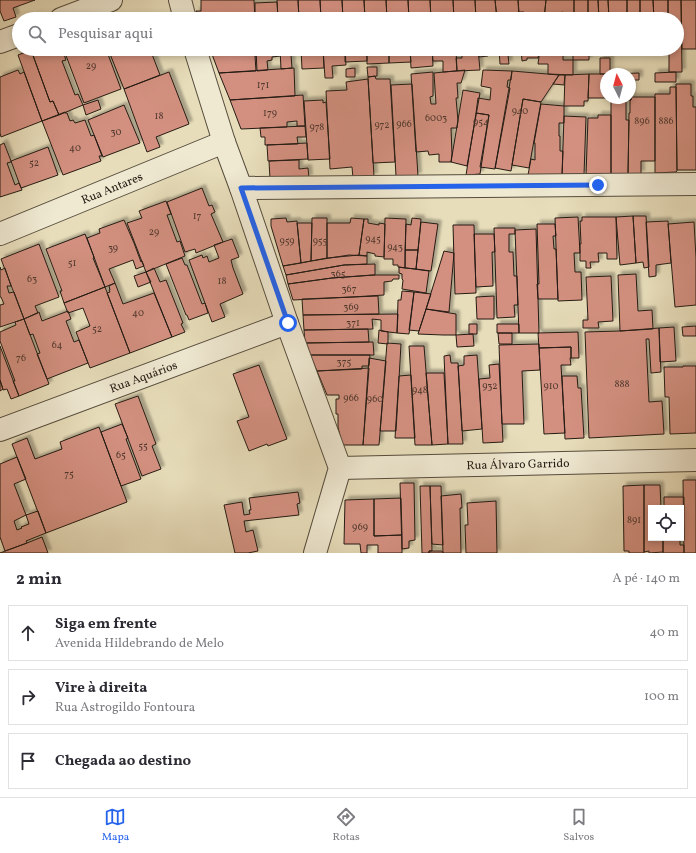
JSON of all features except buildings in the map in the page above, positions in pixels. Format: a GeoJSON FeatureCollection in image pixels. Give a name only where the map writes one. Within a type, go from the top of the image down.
{"type":"FeatureCollection","features":[{"type":"Feature","properties":{"kind":"street"},"geometry":{"type":"LineString","coordinates":[[79,12],[111,0]]}},
{"type":"Feature","properties":{"kind":"street"},"geometry":{"type":"LineString","coordinates":[[180,0],[184,12]]}},
{"type":"Feature","properties":{"kind":"street"},"geometry":{"type":"LineString","coordinates":[[0,42],[12,38]]}},
{"type":"Feature","properties":{"kind":"street"},"geometry":{"type":"LineString","coordinates":[[197,56],[224,142],[340,468],[315,553]]}},
{"type":"Feature","properties":{"kind":"street","name":"Rua Antares"},"geometry":{"type":"LineString","coordinates":[[0,234],[224,142]]}},
{"type":"Feature","properties":{"kind":"street"},"geometry":{"type":"LineString","coordinates":[[241,188],[696,184]]}},
{"type":"Feature","properties":{"kind":"street","name":"Rua Aquários"},"geometry":{"type":"LineString","coordinates":[[0,430],[288,323]]}},
{"type":"Feature","properties":{"kind":"street","name":"Rua Álvaro Garrido"},"geometry":{"type":"LineString","coordinates":[[340,468],[696,460]]}},
{"type":"Feature","properties":{"kind":"route"},"geometry":{"type":"LineString","coordinates":[[288,323],[241,188],[598,185]]}}]}
